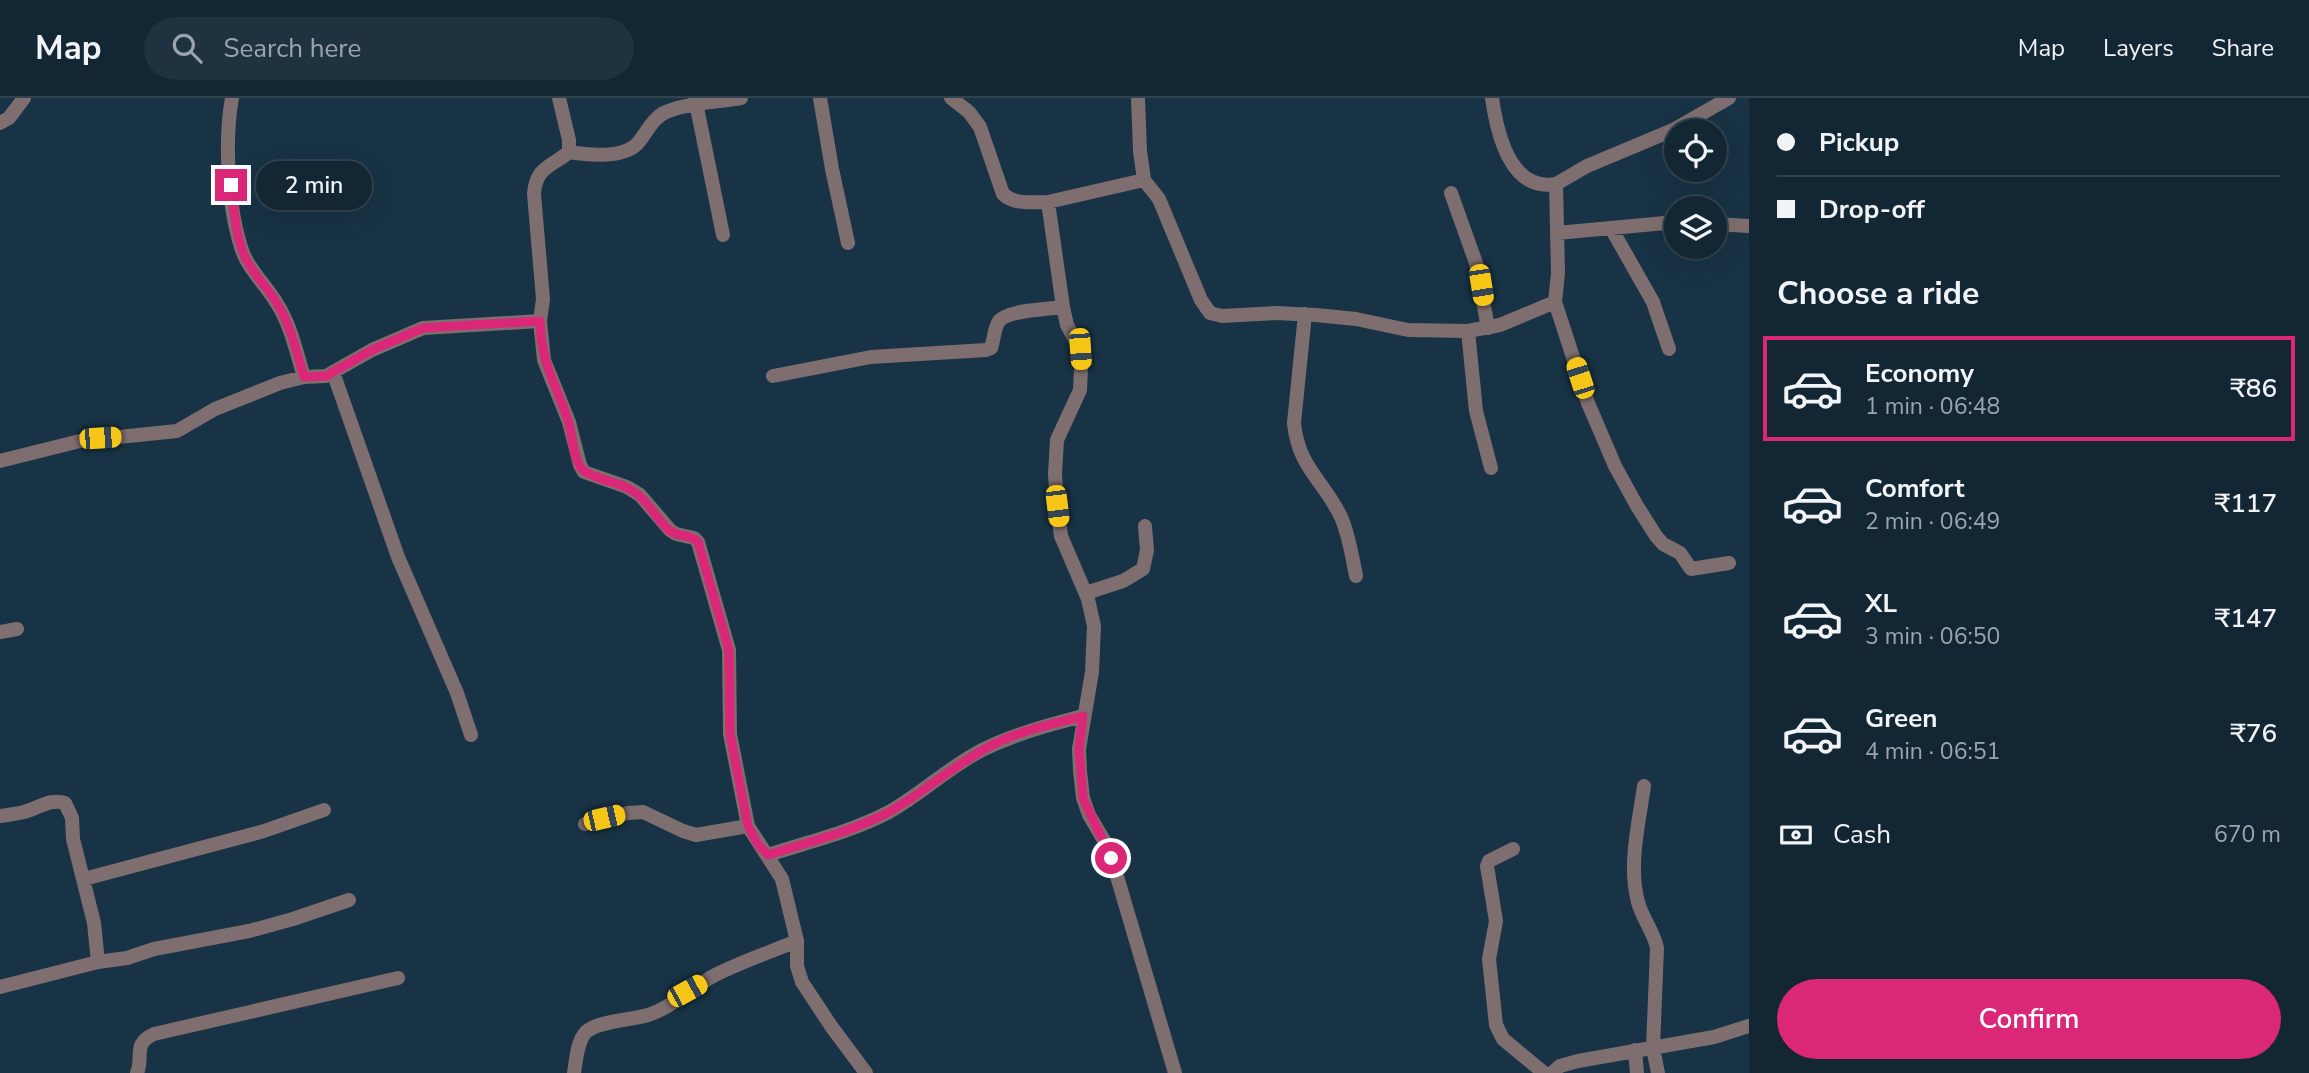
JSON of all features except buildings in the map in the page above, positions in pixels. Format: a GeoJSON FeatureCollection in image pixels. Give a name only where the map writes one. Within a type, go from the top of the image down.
{"type":"FeatureCollection","features":[{"type":"Feature","properties":{"kind":"street"},"geometry":{"type":"LineString","coordinates":[[0,123],[9,118],[24,98]]}},
{"type":"Feature","properties":{"kind":"street"},"geometry":{"type":"LineString","coordinates":[[232,98],[228,142],[229,169],[237,229],[250,268],[288,322],[304,377]]}},
{"type":"Feature","properties":{"kind":"street"},"geometry":{"type":"LineString","coordinates":[[559,98],[569,140],[569,152]]}},
{"type":"Feature","properties":{"kind":"street"},"geometry":{"type":"LineString","coordinates":[[741,98],[696,102],[663,113],[636,146],[597,154],[569,152],[540,172],[535,184],[543,299],[540,321],[544,360],[569,422],[584,472],[627,487],[640,495],[670,530],[694,538],[702,551],[729,650],[730,734],[748,826],[782,879],[797,941],[797,966],[802,982],[831,1027],[866,1073]]}},
{"type":"Feature","properties":{"kind":"street"},"geometry":{"type":"LineString","coordinates":[[821,98],[832,169],[848,243]]}},
{"type":"Feature","properties":{"kind":"street"},"geometry":{"type":"LineString","coordinates":[[951,98],[969,112],[980,127],[1003,194],[1008,199],[1019,202],[1048,202],[1144,180]]}},
{"type":"Feature","properties":{"kind":"street"},"geometry":{"type":"LineString","coordinates":[[1138,98],[1144,180],[1159,199],[1201,300],[1210,313],[1222,316],[1306,314],[1356,319],[1408,330],[1468,331],[1500,325],[1555,302]]}},
{"type":"Feature","properties":{"kind":"street"},"geometry":{"type":"LineString","coordinates":[[1492,98],[1506,153],[1527,180],[1545,186],[1556,184],[1587,166],[1673,130],[1729,98]]}},
{"type":"Feature","properties":{"kind":"street"},"geometry":{"type":"LineString","coordinates":[[696,102],[723,235]]}},
{"type":"Feature","properties":{"kind":"street"},"geometry":{"type":"LineString","coordinates":[[1556,184],[1558,233],[1555,302],[1588,403],[1615,466],[1656,536],[1663,544],[1680,553],[1691,569],[1729,563]]}},
{"type":"Feature","properties":{"kind":"street"},"geometry":{"type":"LineString","coordinates":[[1451,193],[1476,263],[1488,328]]}},
{"type":"Feature","properties":{"kind":"street"},"geometry":{"type":"LineString","coordinates":[[1048,202],[1063,307],[1067,324],[1080,349],[1080,390],[1057,440],[1055,455],[1061,536],[1086,593],[1094,626],[1091,682],[1079,749],[1083,798],[1089,815],[1105,842],[1116,873],[1175,1073]]}},
{"type":"Feature","properties":{"kind":"street"},"geometry":{"type":"LineString","coordinates":[[1558,233],[1664,223]]}},
{"type":"Feature","properties":{"kind":"street"},"geometry":{"type":"LineString","coordinates":[[1727,225],[1749,226]]}},
{"type":"Feature","properties":{"kind":"street"},"geometry":{"type":"LineString","coordinates":[[1611,228],[1653,302],[1669,349]]}},
{"type":"Feature","properties":{"kind":"street"},"geometry":{"type":"LineString","coordinates":[[773,376],[871,357],[986,350],[991,348],[995,329],[1001,319],[1013,314],[1063,307]]}},
{"type":"Feature","properties":{"kind":"street"},"geometry":{"type":"LineString","coordinates":[[1306,314],[1294,424],[1295,437],[1310,471],[1345,526],[1356,576]]}},
{"type":"Feature","properties":{"kind":"street"},"geometry":{"type":"LineString","coordinates":[[0,461],[80,441],[177,431],[215,409],[280,383],[304,377],[326,376],[382,345],[423,328],[540,321]]}},
{"type":"Feature","properties":{"kind":"street"},"geometry":{"type":"LineString","coordinates":[[1468,331],[1476,411],[1491,468]]}},
{"type":"Feature","properties":{"kind":"street"},"geometry":{"type":"LineString","coordinates":[[333,372],[398,557],[457,692],[471,735]]}},
{"type":"Feature","properties":{"kind":"street"},"geometry":{"type":"LineString","coordinates":[[1086,593],[1123,580],[1143,569],[1147,550],[1145,526]]}},
{"type":"Feature","properties":{"kind":"street"},"geometry":{"type":"LineString","coordinates":[[0,632],[17,629]]}},
{"type":"Feature","properties":{"kind":"street"},"geometry":{"type":"LineString","coordinates":[[768,855],[834,834],[887,813],[980,751],[1011,737],[1041,726],[1083,716]]}},
{"type":"Feature","properties":{"kind":"street"},"geometry":{"type":"LineString","coordinates":[[1644,786],[1635,885],[1637,902],[1657,948],[1653,1048],[1658,1073]]}},
{"type":"Feature","properties":{"kind":"street"},"geometry":{"type":"LineString","coordinates":[[0,816],[24,812],[50,802],[65,803],[72,818],[73,839],[94,923],[98,962]]}},
{"type":"Feature","properties":{"kind":"street"},"geometry":{"type":"LineString","coordinates":[[84,879],[264,831],[324,810]]}},
{"type":"Feature","properties":{"kind":"street"},"geometry":{"type":"LineString","coordinates":[[585,824],[643,812],[696,835],[748,826]]}},
{"type":"Feature","properties":{"kind":"street"},"geometry":{"type":"LineString","coordinates":[[1513,849],[1489,861],[1487,866],[1496,921],[1489,959],[1496,1025],[1503,1039],[1544,1073]]}},
{"type":"Feature","properties":{"kind":"street"},"geometry":{"type":"LineString","coordinates":[[0,987],[98,962],[127,958],[154,949],[249,931],[349,900]]}},
{"type":"Feature","properties":{"kind":"street"},"geometry":{"type":"LineString","coordinates":[[574,1073],[586,1031],[596,1026],[646,1016],[661,1010],[687,991],[718,974],[797,941]]}},
{"type":"Feature","properties":{"kind":"street"},"geometry":{"type":"LineString","coordinates":[[137,1073],[140,1044],[154,1034],[398,978]]}},
{"type":"Feature","properties":{"kind":"street"},"geometry":{"type":"LineString","coordinates":[[1552,1073],[1560,1066],[1578,1061],[1714,1037],[1749,1026]]}},
{"type":"Feature","properties":{"kind":"street"},"geometry":{"type":"LineString","coordinates":[[1636,1051],[1637,1073]]}},
{"type":"Feature","properties":{"kind":"route"},"geometry":{"type":"LineString","coordinates":[[231,185],[243,252],[250,268],[288,322],[304,377],[326,376],[372,350],[423,328],[540,321],[544,360],[569,422],[574,447],[584,472],[610,480],[640,495],[670,530],[694,538],[702,551],[729,650],[730,734],[736,772],[748,826],[757,843],[768,855],[834,834],[887,813],[980,751],[1011,737],[1041,726],[1083,716],[1079,749],[1083,798],[1111,858]]}}]}
